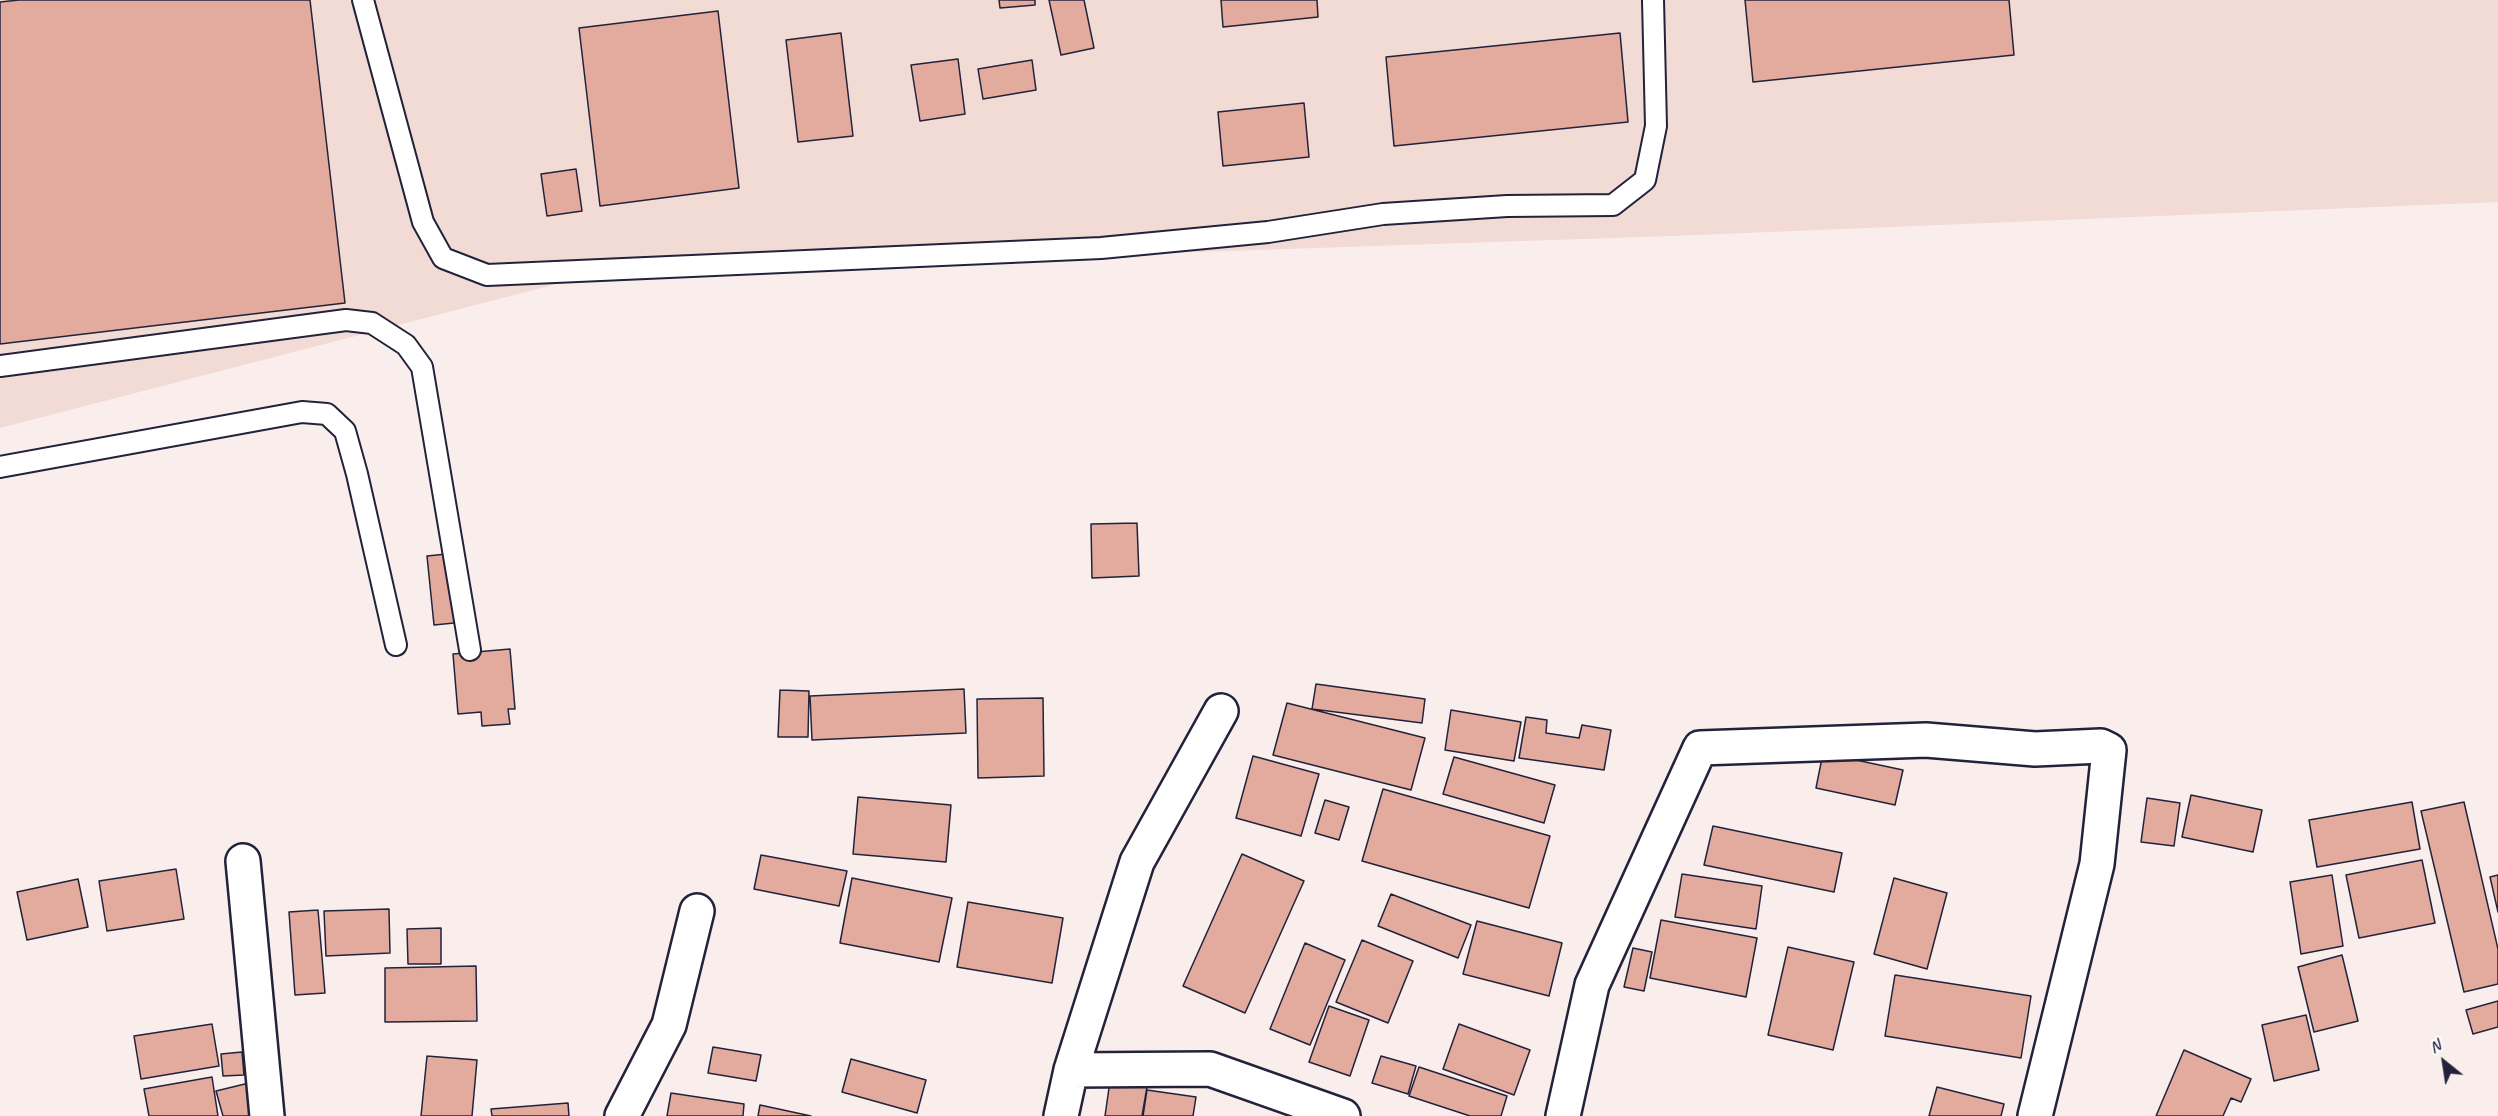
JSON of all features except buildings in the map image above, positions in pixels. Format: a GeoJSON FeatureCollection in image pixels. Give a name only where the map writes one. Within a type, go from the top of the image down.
{"type":"FeatureCollection","features":[{"type":"Feature","properties":{"kind":"street"},"geometry":{"type":"LineString","coordinates":[[1061,1116],[1071,1070],[1137,862],[1221,711]]}},
{"type":"Feature","properties":{"kind":"street"},"geometry":{"type":"LineString","coordinates":[[1563,1116],[1592,984],[1700,748],[1926,740],[2035,749],[2101,746],[2109,750],[2097,864],[2035,1116]]}},
{"type":"Feature","properties":{"kind":"street"},"geometry":{"type":"LineString","coordinates":[[243,861],[267,1116]]}},
{"type":"Feature","properties":{"kind":"street"},"geometry":{"type":"LineString","coordinates":[[622,1116],[669,1025],[697,911]]}},
{"type":"Feature","properties":{"kind":"street"},"geometry":{"type":"LineString","coordinates":[[1071,1070],[1210,1068],[1343,1116]]}},
{"type":"Feature","properties":{"kind":"lane"},"geometry":{"type":"LineString","coordinates":[[363,0],[423,222],[443,258],[487,275],[1101,248],[1268,232],[1383,214],[1507,206],[1613,205],[1645,180],[1656,126],[1653,0]]}},
{"type":"Feature","properties":{"kind":"lane"},"geometry":{"type":"LineString","coordinates":[[0,366],[346,320],[372,323],[406,345],[422,367],[470,650]]}},
{"type":"Feature","properties":{"kind":"lane"},"geometry":{"type":"LineString","coordinates":[[0,467],[302,412],[327,414],[345,431],[396,645]]}},
{"type":"Feature","properties":{"kind":"shaded area"},"geometry":{"type":"Polygon","coordinates":[[[0,0],[2498,0],[2498,202],[1672,236],[603,272],[0,428],[0,0]]]}}]}
